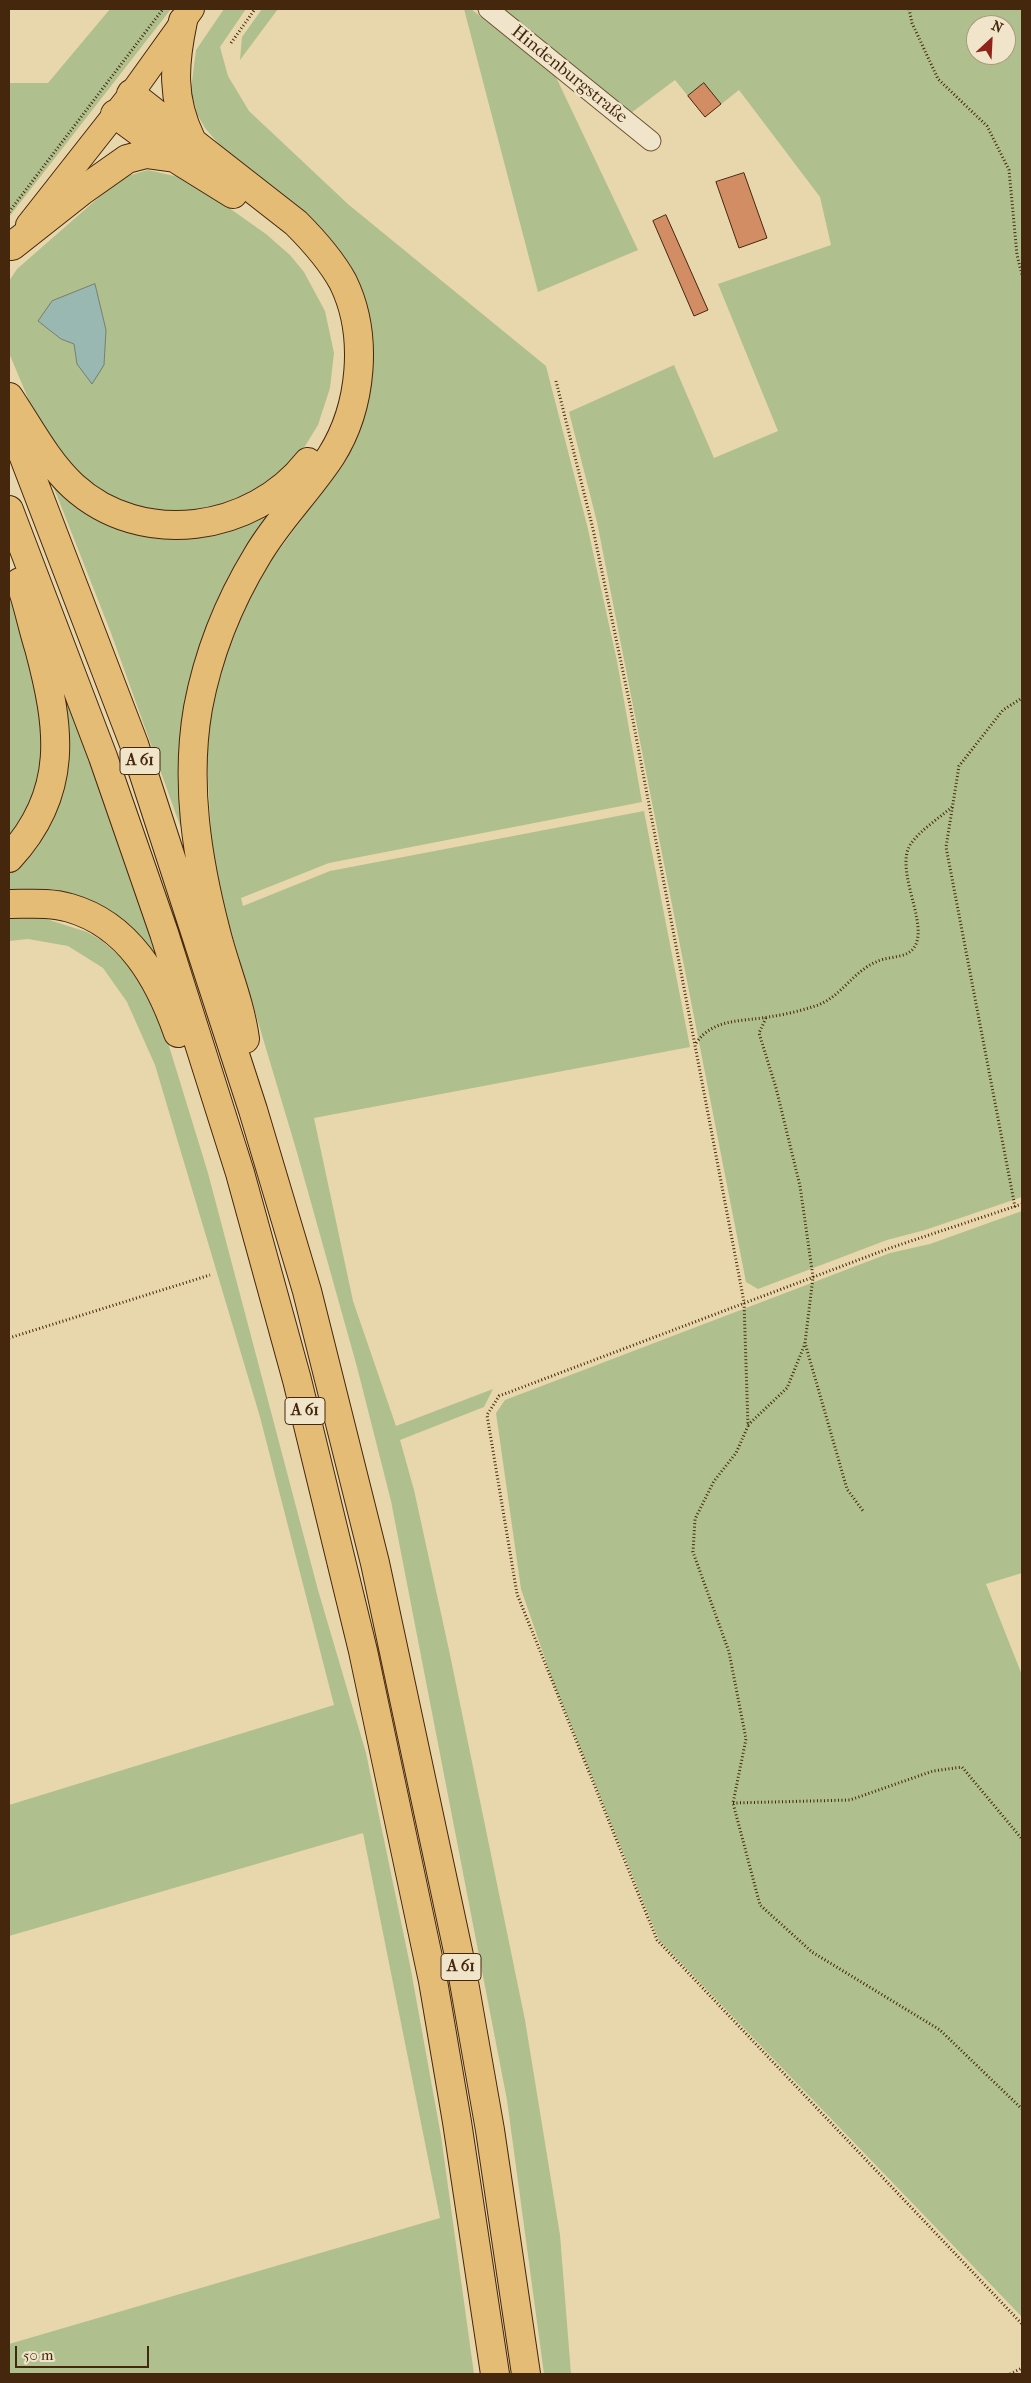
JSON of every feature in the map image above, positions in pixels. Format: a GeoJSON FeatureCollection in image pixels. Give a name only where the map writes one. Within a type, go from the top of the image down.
{"type":"FeatureCollection","features":[{"type":"Feature","properties":{"kind":"highway"},"geometry":{"type":"LineString","coordinates":[[9,397],[55,466],[75,488],[116,513],[150,522],[183,526],[236,516],[253,508],[283,488],[296,477],[318,450],[333,421],[345,368],[339,316],[328,286],[311,259],[287,234],[239,198],[183,148],[176,92],[179,13]]}},
{"type":"Feature","properties":{"kind":"highway"},"geometry":{"type":"LineString","coordinates":[[123,104],[183,148],[296,223],[321,250],[342,280],[349,296],[358,351],[357,388],[348,423],[322,468],[258,555],[232,602],[210,658],[198,709],[194,805],[196,843],[216,932],[242,1020],[253,1110]]}},
{"type":"Feature","properties":{"kind":"highway"},"geometry":{"type":"LineString","coordinates":[[11,248],[83,190],[127,159],[183,148]]}},
{"type":"Feature","properties":{"kind":"highway","name":"A 61"},"geometry":{"type":"LineString","coordinates":[[9,418],[134,744],[253,1110],[307,1291],[375,1563],[461,1965],[490,2130],[526,2374]]}},
{"type":"Feature","properties":{"kind":"highway","name":"A 61"},"geometry":{"type":"LineString","coordinates":[[9,510],[104,757],[164,932],[240,1173],[299,1390],[369,1680],[433,1981],[458,2122],[495,2374]]}},
{"type":"Feature","properties":{"kind":"highway"},"geometry":{"type":"LineString","coordinates":[[9,555],[24,592],[51,694],[55,751],[54,771],[42,812],[32,830],[9,858]]}},
{"type":"Feature","properties":{"kind":"highway"},"geometry":{"type":"LineString","coordinates":[[9,904],[44,904],[70,908],[108,926],[138,954],[168,1004],[191,1070],[240,1173]]}},
{"type":"Feature","properties":{"kind":"main road"},"geometry":{"type":"LineString","coordinates":[[11,248],[123,104],[179,13]]}},
{"type":"Feature","properties":{"kind":"street","name":"Hindenburgstraße"},"geometry":{"type":"LineString","coordinates":[[488,9],[651,141]]}},
{"type":"Feature","properties":{"kind":"path"},"geometry":{"type":"LineString","coordinates":[[231,42],[255,9]]}},
{"type":"Feature","properties":{"kind":"path"},"geometry":{"type":"LineString","coordinates":[[910,9],[912,22],[938,79],[987,126],[1009,170],[1017,255],[1022,275]]}},
{"type":"Feature","properties":{"kind":"path"},"geometry":{"type":"LineString","coordinates":[[9,212],[179,13]]}},
{"type":"Feature","properties":{"kind":"path"},"geometry":{"type":"LineString","coordinates":[[556,381],[594,529],[628,695],[744,1302],[748,1426]]}},
{"type":"Feature","properties":{"kind":"path"},"geometry":{"type":"LineString","coordinates":[[1014,1207],[946,847],[959,766],[1003,710],[1022,698]]}},
{"type":"Feature","properties":{"kind":"path"},"geometry":{"type":"LineString","coordinates":[[695,1044],[703,1033],[714,1026],[738,1020],[766,1018],[817,1006],[836,996],[863,969],[876,962],[908,953],[918,944],[919,932],[909,890],[906,857],[910,846],[923,831],[952,807]]}},
{"type":"Feature","properties":{"kind":"path"},"geometry":{"type":"LineString","coordinates":[[766,1018],[760,1033],[776,1088],[800,1186],[814,1277],[805,1343],[787,1388],[748,1426],[736,1453],[714,1481],[695,1519],[693,1552],[729,1652],[746,1739],[733,1803],[760,1905],[812,1952],[940,2030],[1022,2109]]}},
{"type":"Feature","properties":{"kind":"path"},"geometry":{"type":"LineString","coordinates":[[1022,1204],[890,1248],[499,1396],[487,1415],[517,1594],[657,1940],[1022,2324]]}},
{"type":"Feature","properties":{"kind":"path"},"geometry":{"type":"LineString","coordinates":[[9,1338],[210,1276]]}},
{"type":"Feature","properties":{"kind":"path"},"geometry":{"type":"LineString","coordinates":[[805,1343],[847,1489],[863,1511]]}},
{"type":"Feature","properties":{"kind":"path"},"geometry":{"type":"LineString","coordinates":[[733,1803],[850,1800],[933,1771],[962,1767],[1022,1839]]}},
{"type":"Feature","properties":{"kind":"path"},"geometry":{"type":"LineString","coordinates":[[1010,2374],[1022,2368]]}},
{"type":"Feature","properties":{"kind":"green space"},"geometry":{"type":"Polygon","coordinates":[[[110,9],[171,9],[9,217],[9,83],[48,83],[110,9]]]}},
{"type":"Feature","properties":{"kind":"green space"},"geometry":{"type":"Polygon","coordinates":[[[224,9],[246,9],[220,47],[228,76],[249,111],[349,205],[546,366],[587,525],[617,661],[642,802],[329,863],[241,898],[243,906],[330,871],[644,811],[690,1047],[314,1118],[353,1301],[396,1426],[493,1389],[484,1407],[400,1440],[414,1490],[449,1650],[525,2020],[560,2235],[571,2374],[544,2374],[507,2100],[391,1501],[357,1367],[296,1149],[221,898],[211,834],[207,761],[210,723],[217,686],[237,620],[264,570],[341,467],[355,443],[364,415],[364,304],[229,156],[205,128],[197,114],[191,89],[196,50],[224,9]]]}},
{"type":"Feature","properties":{"kind":"green space"},"geometry":{"type":"Polygon","coordinates":[[[262,9],[278,9],[240,60],[242,37],[262,9]]]}},
{"type":"Feature","properties":{"kind":"green space"},"geometry":{"type":"Polygon","coordinates":[[[464,9],[471,9],[555,75],[638,250],[538,292],[464,9]]]}},
{"type":"Feature","properties":{"kind":"green space"},"geometry":{"type":"Polygon","coordinates":[[[500,9],[1022,9],[1022,1197],[925,1230],[887,1240],[758,1289],[746,1282],[597,522],[569,412],[674,365],[714,458],[778,431],[718,284],[831,245],[820,197],[739,90],[705,117],[675,80],[627,116],[600,88],[500,9]]]}},
{"type":"Feature","properties":{"kind":"green space"},"geometry":{"type":"Polygon","coordinates":[[[148,170],[188,179],[266,234],[290,255],[304,272],[325,311],[334,353],[330,388],[318,425],[299,456],[261,489],[216,511],[156,513],[123,502],[87,484],[65,460],[38,422],[9,353],[9,281],[17,269],[121,178],[148,170]],[[95,284],[39,321],[61,339],[74,344],[77,364],[104,365],[106,330],[95,284]]]}},
{"type":"Feature","properties":{"kind":"green space"},"geometry":{"type":"Polygon","coordinates":[[[50,478],[173,533],[294,489],[235,577],[187,845],[111,633],[50,478]]]}},
{"type":"Feature","properties":{"kind":"green space"},"geometry":{"type":"Polygon","coordinates":[[[9,595],[25,648],[38,702],[41,756],[37,784],[28,811],[9,840],[9,595]]]}},
{"type":"Feature","properties":{"kind":"green space"},"geometry":{"type":"Polygon","coordinates":[[[58,671],[108,799],[175,1000],[120,928],[9,899],[9,865],[39,831],[58,671]]]}},
{"type":"Feature","properties":{"kind":"green space"},"geometry":{"type":"Polygon","coordinates":[[[9,918],[43,918],[87,932],[101,940],[126,962],[146,987],[165,1033],[208,1173],[318,1590],[366,1753],[410,1965],[441,2136],[474,2374],[9,2374],[9,2344],[440,2218],[363,1833],[9,1936],[9,1805],[334,1705],[260,1417],[155,1065],[127,1002],[103,968],[68,946],[28,939],[9,941],[9,918]]]}},
{"type":"Feature","properties":{"kind":"green space"},"geometry":{"type":"Polygon","coordinates":[[[1022,1211],[1022,1573],[986,1584],[1022,1675],[1022,2317],[659,1940],[552,1679],[521,1589],[496,1413],[505,1400],[890,1253],[930,1244],[1022,1211]]]}},
{"type":"Feature","properties":{"kind":"water"},"geometry":{"type":"Polygon","coordinates":[[[95,284],[106,330],[104,365],[92,384],[77,364],[74,344],[61,339],[38,321],[52,301],[95,284]]]}},
{"type":"Feature","properties":{"kind":"building"},"geometry":{"type":"Polygon","coordinates":[[[704,83],[721,104],[705,117],[688,96],[704,83]]]}},
{"type":"Feature","properties":{"kind":"building"},"geometry":{"type":"Polygon","coordinates":[[[744,173],[767,238],[739,248],[716,182],[744,173]]]}},
{"type":"Feature","properties":{"kind":"building"},"geometry":{"type":"Polygon","coordinates":[[[666,215],[708,310],[694,316],[653,221],[666,215]]]}}]}
